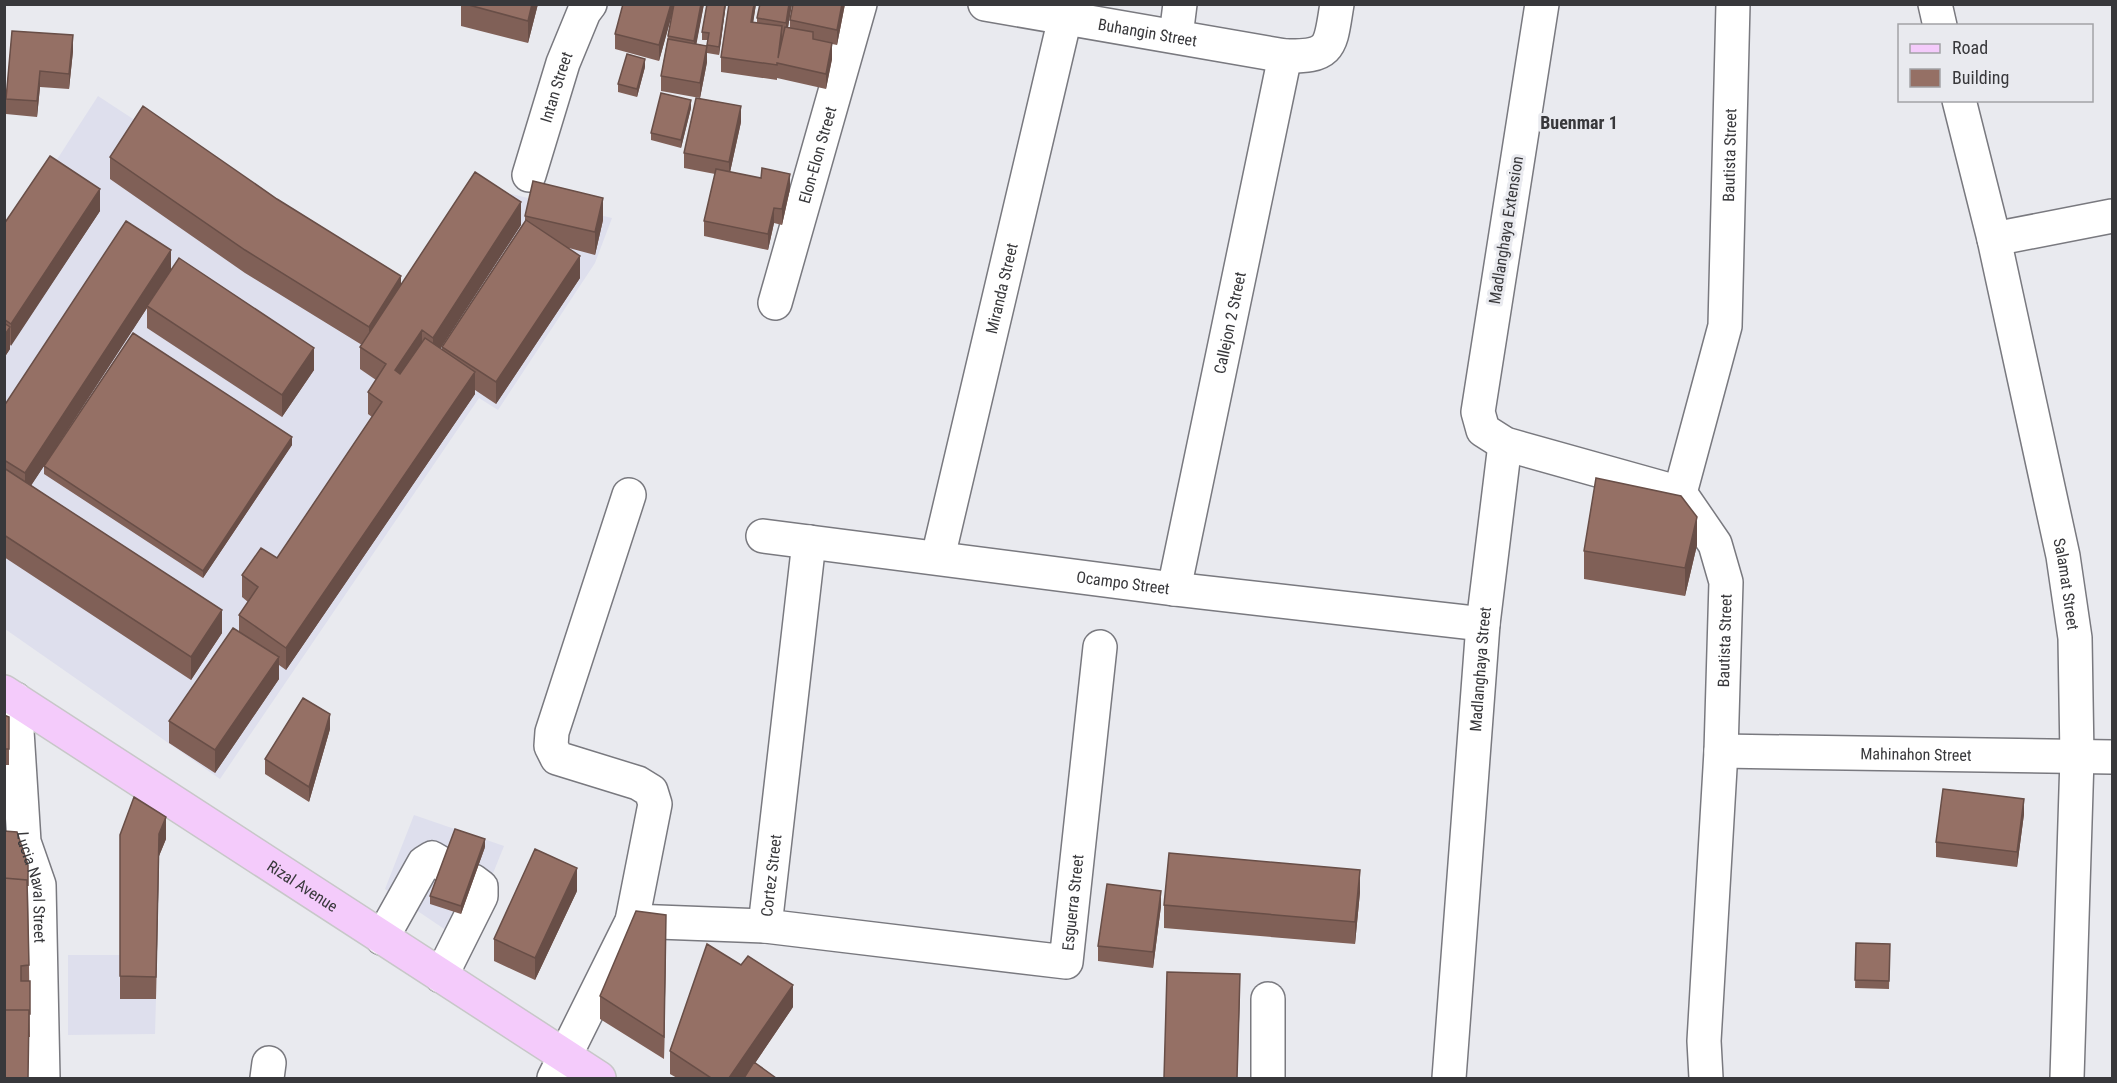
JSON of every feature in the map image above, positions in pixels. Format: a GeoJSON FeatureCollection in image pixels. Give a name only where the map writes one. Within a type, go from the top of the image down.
{"type":"FeatureCollection","features":[{"type":"Feature","properties":{"kind":"main road","name":"Rizal Avenue"},"geometry":{"type":"LineString","coordinates":[[10,695],[441,976],[559,1067],[599,1078]]}},
{"type":"Feature","properties":{"kind":"street","name":"Intan Street"},"geometry":{"type":"LineString","coordinates":[[530,175],[563,63],[584,12],[590,4]]}},
{"type":"Feature","properties":{"kind":"street","name":"Elon-Elon Street"},"geometry":{"type":"LineString","coordinates":[[775,303],[860,4]]}},
{"type":"Feature","properties":{"kind":"street","name":"Buhangin Street"},"geometry":{"type":"LineString","coordinates":[[985,4],[1297,56]]}},
{"type":"Feature","properties":{"kind":"street"},"geometry":{"type":"LineString","coordinates":[[1176,36],[1180,4]]}},
{"type":"Feature","properties":{"kind":"street"},"geometry":{"type":"LineString","coordinates":[[1297,56],[1321,51],[1330,43],[1337,4]]}},
{"type":"Feature","properties":{"kind":"street","name":"Madlanghaya Extension"},"geometry":{"type":"LineString","coordinates":[[1505,444],[1483,430],[1478,412],[1542,4]]}},
{"type":"Feature","properties":{"kind":"street","name":"Bautista Street"},"geometry":{"type":"LineString","coordinates":[[1706,1078],[1704,1041],[1721,751],[1726,582],[1715,544],[1680,493],[1725,327],[1733,4]]}},
{"type":"Feature","properties":{"kind":"street"},"geometry":{"type":"LineString","coordinates":[[1935,4],[1940,24]]}},
{"type":"Feature","properties":{"kind":"street","name":"Miranda Street"},"geometry":{"type":"LineString","coordinates":[[938,558],[1065,18]]}},
{"type":"Feature","properties":{"kind":"street","name":"Callejon 2 Street"},"geometry":{"type":"LineString","coordinates":[[1174,589],[1297,56]]}},
{"type":"Feature","properties":{"kind":"street","name":"Salamat Street"},"geometry":{"type":"LineString","coordinates":[[1960,102],[1994,239],[2063,556],[2075,638],[2078,758],[2067,1078]]}},
{"type":"Feature","properties":{"kind":"street"},"geometry":{"type":"LineString","coordinates":[[1994,239],[2112,216]]}},
{"type":"Feature","properties":{"kind":"street"},"geometry":{"type":"LineString","coordinates":[[1505,444],[1680,493]]}},
{"type":"Feature","properties":{"kind":"street","name":"Madlanghaya Street"},"geometry":{"type":"LineString","coordinates":[[1449,1078],[1483,624],[1505,444]]}},
{"type":"Feature","properties":{"kind":"street"},"geometry":{"type":"LineString","coordinates":[[559,1067],[632,921],[655,804],[651,791],[638,783],[557,758],[551,746],[552,732],[629,495]]}},
{"type":"Feature","properties":{"kind":"street","name":"Ocampo Street"},"geometry":{"type":"LineString","coordinates":[[763,536],[1174,589],[1483,624]]}},
{"type":"Feature","properties":{"kind":"street","name":"Cortez Street"},"geometry":{"type":"LineString","coordinates":[[632,921],[765,926],[809,543]]}},
{"type":"Feature","properties":{"kind":"street","name":"Esguerra Street"},"geometry":{"type":"LineString","coordinates":[[765,926],[1066,962],[1100,647]]}},
{"type":"Feature","properties":{"kind":"street","name":"Lucia Naval Street"},"geometry":{"type":"LineString","coordinates":[[10,695],[24,842],[39,885],[43,1078]]}},
{"type":"Feature","properties":{"kind":"street","name":"Mahinahon Street"},"geometry":{"type":"LineString","coordinates":[[1721,751],[2112,757]]}},
{"type":"Feature","properties":{"kind":"street"},"geometry":{"type":"LineString","coordinates":[[382,938],[424,863],[432,858],[444,865]]}},
{"type":"Feature","properties":{"kind":"street"},"geometry":{"type":"LineString","coordinates":[[441,976],[481,896],[481,887],[472,881]]}},
{"type":"Feature","properties":{"kind":"street"},"geometry":{"type":"LineString","coordinates":[[1268,999],[1268,1078]]}},
{"type":"Feature","properties":{"kind":"shaded area"},"geometry":{"type":"Polygon","coordinates":[[[98,96],[403,296],[478,186],[612,218],[595,263],[498,410],[479,398],[220,779],[5,629],[5,240],[98,96]]]}},
{"type":"Feature","properties":{"kind":"shaded area"},"geometry":{"type":"Polygon","coordinates":[[[414,815],[504,846],[465,943],[385,889],[414,815]]]}},
{"type":"Feature","properties":{"kind":"shaded area"},"geometry":{"type":"Polygon","coordinates":[[[68,955],[120,955],[120,998],[156,999],[155,1034],[68,1035],[68,955]]]}},
{"type":"Feature","properties":{"kind":"building"},"geometry":{"type":"Polygon","coordinates":[[[465,4],[532,4],[528,21],[465,4]]]}},
{"type":"Feature","properties":{"kind":"building"},"geometry":{"type":"Polygon","coordinates":[[[623,4],[671,4],[659,45],[615,34],[623,4]]]}},
{"type":"Feature","properties":{"kind":"building"},"geometry":{"type":"Polygon","coordinates":[[[674,4],[701,4],[694,41],[668,36],[674,4]]]}},
{"type":"Feature","properties":{"kind":"building"},"geometry":{"type":"Polygon","coordinates":[[[707,4],[725,4],[719,47],[707,45],[709,33],[702,32],[707,4]]]}},
{"type":"Feature","properties":{"kind":"building"},"geometry":{"type":"Polygon","coordinates":[[[729,4],[754,4],[751,22],[782,26],[778,58],[785,27],[813,32],[813,39],[832,43],[826,74],[777,63],[777,65],[721,57],[729,4]]]}},
{"type":"Feature","properties":{"kind":"building"},"geometry":{"type":"Polygon","coordinates":[[[760,4],[789,4],[786,23],[757,18],[760,4]]]}},
{"type":"Feature","properties":{"kind":"building"},"geometry":{"type":"Polygon","coordinates":[[[793,4],[842,4],[837,30],[790,20],[793,4]]]}},
{"type":"Feature","properties":{"kind":"building"},"geometry":{"type":"Polygon","coordinates":[[[12,31],[73,35],[69,74],[40,71],[37,101],[6,99],[12,31]]]}},
{"type":"Feature","properties":{"kind":"building"},"geometry":{"type":"Polygon","coordinates":[[[668,39],[707,46],[700,83],[661,76],[668,39]]]}},
{"type":"Feature","properties":{"kind":"building"},"geometry":{"type":"Polygon","coordinates":[[[627,54],[645,59],[637,89],[618,84],[627,54]]]}},
{"type":"Feature","properties":{"kind":"building"},"geometry":{"type":"Polygon","coordinates":[[[661,93],[691,100],[681,140],[651,133],[661,93]]]}},
{"type":"Feature","properties":{"kind":"building"},"geometry":{"type":"Polygon","coordinates":[[[696,98],[741,106],[729,162],[684,153],[696,98]]]}},
{"type":"Feature","properties":{"kind":"building"},"geometry":{"type":"Polygon","coordinates":[[[143,106],[277,199],[401,276],[369,327],[245,250],[110,157],[143,106]]]}},
{"type":"Feature","properties":{"kind":"building"},"geometry":{"type":"Polygon","coordinates":[[[50,156],[100,189],[11,324],[4,319],[4,224],[50,156]]]}},
{"type":"Feature","properties":{"kind":"building"},"geometry":{"type":"Polygon","coordinates":[[[762,168],[790,174],[782,209],[774,208],[768,234],[704,221],[716,169],[761,178],[762,168]]]}},
{"type":"Feature","properties":{"kind":"building"},"geometry":{"type":"Polygon","coordinates":[[[475,172],[521,202],[433,338],[422,330],[395,370],[400,374],[425,338],[475,372],[286,648],[239,615],[258,587],[242,575],[261,548],[277,558],[382,402],[368,392],[386,364],[360,347],[475,172]]]}},
{"type":"Feature","properties":{"kind":"building"},"geometry":{"type":"Polygon","coordinates":[[[533,181],[603,198],[595,232],[525,216],[533,181]]]}},
{"type":"Feature","properties":{"kind":"building"},"geometry":{"type":"Polygon","coordinates":[[[526,220],[580,256],[496,382],[442,347],[526,220]]]}},
{"type":"Feature","properties":{"kind":"building"},"geometry":{"type":"Polygon","coordinates":[[[126,221],[171,250],[25,473],[4,460],[4,406],[126,221]]]}},
{"type":"Feature","properties":{"kind":"building"},"geometry":{"type":"Polygon","coordinates":[[[179,258],[314,348],[282,395],[147,306],[179,258]]]}},
{"type":"Feature","properties":{"kind":"building"},"geometry":{"type":"Polygon","coordinates":[[[4,323],[10,327],[4,336],[4,323]]]}},
{"type":"Feature","properties":{"kind":"building"},"geometry":{"type":"Polygon","coordinates":[[[133,333],[292,437],[203,571],[44,466],[133,333]]]}},
{"type":"Feature","properties":{"kind":"building"},"geometry":{"type":"Polygon","coordinates":[[[4,468],[222,610],[191,657],[4,535],[4,468]]]}},
{"type":"Feature","properties":{"kind":"building"},"geometry":{"type":"Polygon","coordinates":[[[1596,478],[1681,496],[1697,517],[1685,568],[1584,551],[1596,478]]]}},
{"type":"Feature","properties":{"kind":"building"},"geometry":{"type":"Polygon","coordinates":[[[233,628],[279,657],[215,750],[169,721],[233,628]]]}},
{"type":"Feature","properties":{"kind":"building"},"geometry":{"type":"Polygon","coordinates":[[[303,698],[330,714],[309,787],[265,759],[303,698]]]}},
{"type":"Feature","properties":{"kind":"building"},"geometry":{"type":"Polygon","coordinates":[[[4,715],[9,717],[9,749],[4,749],[4,715]]]}},
{"type":"Feature","properties":{"kind":"building"},"geometry":{"type":"Polygon","coordinates":[[[1943,789],[2024,799],[2017,852],[1936,842],[1943,789]]]}},
{"type":"Feature","properties":{"kind":"building"},"geometry":{"type":"Polygon","coordinates":[[[134,797],[166,817],[159,834],[156,977],[120,976],[120,835],[134,797]]]}},
{"type":"Feature","properties":{"kind":"building"},"geometry":{"type":"Polygon","coordinates":[[[455,829],[485,839],[461,906],[430,896],[455,829]]]}},
{"type":"Feature","properties":{"kind":"building"},"geometry":{"type":"Polygon","coordinates":[[[4,831],[17,832],[28,865],[28,886],[27,880],[4,878],[4,831]]]}},
{"type":"Feature","properties":{"kind":"building"},"geometry":{"type":"Polygon","coordinates":[[[535,849],[577,868],[535,958],[494,939],[535,849]]]}},
{"type":"Feature","properties":{"kind":"building"},"geometry":{"type":"Polygon","coordinates":[[[1169,853],[1360,870],[1355,922],[1164,905],[1169,853]]]}},
{"type":"Feature","properties":{"kind":"building"},"geometry":{"type":"Polygon","coordinates":[[[4,878],[27,880],[29,965],[21,966],[21,981],[30,981],[30,1014],[29,1010],[4,1010],[4,878]]]}},
{"type":"Feature","properties":{"kind":"building"},"geometry":{"type":"Polygon","coordinates":[[[1107,884],[1161,891],[1153,952],[1098,946],[1107,884]]]}},
{"type":"Feature","properties":{"kind":"building"},"geometry":{"type":"Polygon","coordinates":[[[636,911],[666,915],[664,1037],[600,996],[636,911]]]}},
{"type":"Feature","properties":{"kind":"building"},"geometry":{"type":"Polygon","coordinates":[[[1856,943],[1890,944],[1889,981],[1855,980],[1856,943]]]}},
{"type":"Feature","properties":{"kind":"building"},"geometry":{"type":"Polygon","coordinates":[[[707,944],[741,965],[748,956],[793,985],[729,1078],[711,1078],[670,1051],[707,944]]]}},
{"type":"Feature","properties":{"kind":"building"},"geometry":{"type":"Polygon","coordinates":[[[1167,972],[1240,974],[1237,1078],[1164,1078],[1167,972]]]}},
{"type":"Feature","properties":{"kind":"building"},"geometry":{"type":"Polygon","coordinates":[[[4,1010],[29,1010],[28,1078],[4,1078],[4,1010]]]}},
{"type":"Feature","properties":{"kind":"building"},"geometry":{"type":"Polygon","coordinates":[[[754,1062],[776,1078],[744,1078],[754,1062]]]}},
{"type":"Feature","properties":{"kind":"district","name":"Buenmar 1"},"geometry":{"type":"Point","coordinates":[1579,122]}}]}
